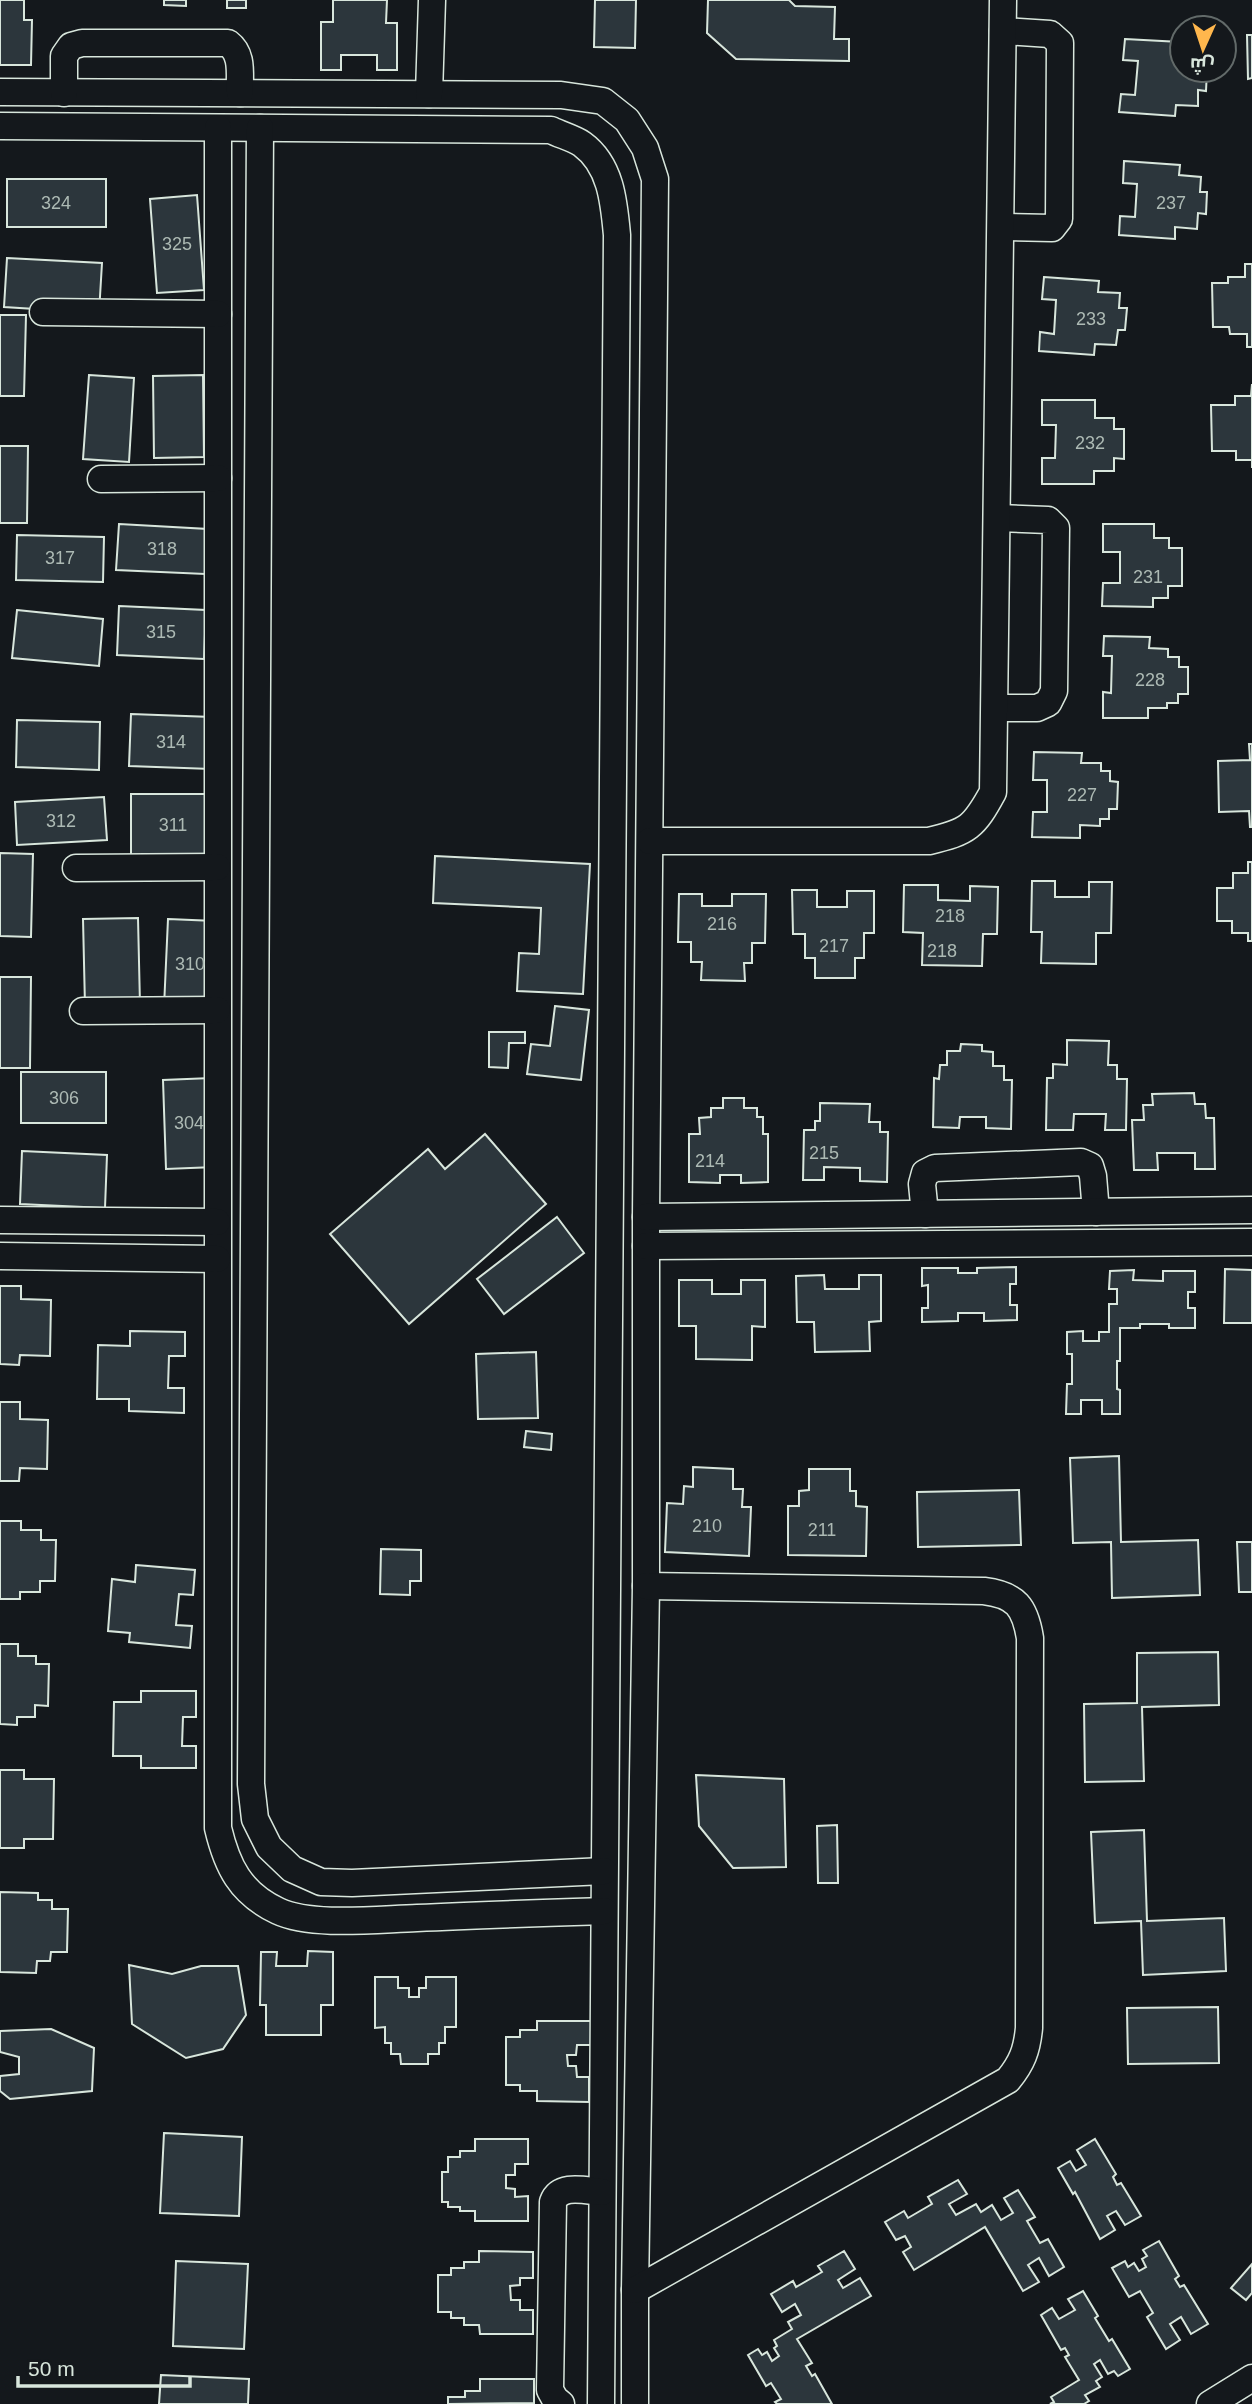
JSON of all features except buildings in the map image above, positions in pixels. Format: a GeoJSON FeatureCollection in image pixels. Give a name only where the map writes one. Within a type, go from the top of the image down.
{"type":"FeatureCollection","features":[{"type":"Feature","properties":{"kind":"street"},"geometry":{"type":"LineString","coordinates":[[429,94],[432,0]]}},
{"type":"Feature","properties":{"kind":"street"},"geometry":{"type":"LineString","coordinates":[[650,841],[929,841],[957,834],[979,817],[993,792],[1003,0]]}},
{"type":"Feature","properties":{"kind":"street"},"geometry":{"type":"LineString","coordinates":[[1000,227],[1052,228],[1058,223],[1059,206],[1060,43],[1050,34],[1003,31]]}},
{"type":"Feature","properties":{"kind":"street"},"geometry":{"type":"LineString","coordinates":[[64,93],[64,56],[71,46],[82,43],[228,43],[236,49],[239,58],[240,93]]}},
{"type":"Feature","properties":{"kind":"street"},"geometry":{"type":"LineString","coordinates":[[0,92],[561,95],[603,101],[627,120],[645,148],[655,180],[646,1217],[646,1586],[635,2404]]}},
{"type":"Feature","properties":{"kind":"street"},"geometry":{"type":"LineString","coordinates":[[0,125],[551,130],[582,144],[604,170],[614,202],[617,249],[601,2404]]}},
{"type":"Feature","properties":{"kind":"street"},"geometry":{"type":"LineString","coordinates":[[218,128],[218,1828],[229,1867],[249,1891],[279,1911],[311,1919],[354,1920],[604,1911]]}},
{"type":"Feature","properties":{"kind":"street"},"geometry":{"type":"LineString","coordinates":[[260,128],[251,1784],[255,1819],[270,1847],[292,1869],[321,1882],[352,1883],[604,1871]]}},
{"type":"Feature","properties":{"kind":"street"},"geometry":{"type":"LineString","coordinates":[[43,313],[218,314]]}},
{"type":"Feature","properties":{"kind":"street"},"geometry":{"type":"LineString","coordinates":[[101,480],[218,478]]}},
{"type":"Feature","properties":{"kind":"street"},"geometry":{"type":"LineString","coordinates":[[995,708],[1037,708],[1048,703],[1054,691],[1056,528],[1048,520],[997,518]]}},
{"type":"Feature","properties":{"kind":"street"},"geometry":{"type":"LineString","coordinates":[[76,868],[218,867]]}},
{"type":"Feature","properties":{"kind":"street"},"geometry":{"type":"LineString","coordinates":[[218,950],[256,949]]}},
{"type":"Feature","properties":{"kind":"street"},"geometry":{"type":"LineString","coordinates":[[83,1012],[217,1010]]}},
{"type":"Feature","properties":{"kind":"street"},"geometry":{"type":"LineString","coordinates":[[925,1214],[922,1184],[925,1173],[935,1168],[1081,1162],[1090,1166],[1096,1212]]}},
{"type":"Feature","properties":{"kind":"street"},"geometry":{"type":"LineString","coordinates":[[646,1217],[1252,1210]]}},
{"type":"Feature","properties":{"kind":"street"},"geometry":{"type":"LineString","coordinates":[[0,1220],[217,1222]]}},
{"type":"Feature","properties":{"kind":"street"},"geometry":{"type":"LineString","coordinates":[[646,1246],[1252,1242]]}},
{"type":"Feature","properties":{"kind":"street"},"geometry":{"type":"LineString","coordinates":[[0,1256],[217,1259]]}},
{"type":"Feature","properties":{"kind":"street"},"geometry":{"type":"LineString","coordinates":[[217,1529],[252,1527]]}},
{"type":"Feature","properties":{"kind":"street"},"geometry":{"type":"LineString","coordinates":[[635,2290],[1008,2080],[1020,2065],[1027,2047],[1029,2028],[1030,1639],[1027,1620],[1018,1604],[1002,1593],[984,1591],[646,1586]]}},
{"type":"Feature","properties":{"kind":"street"},"geometry":{"type":"LineString","coordinates":[[561,2404],[550,2390],[554,2202],[556,2194],[562,2191],[602,2192]]}},
{"type":"Feature","properties":{"kind":"street"},"geometry":{"type":"LineString","coordinates":[[1210,2404],[1252,2378]]}}]}
